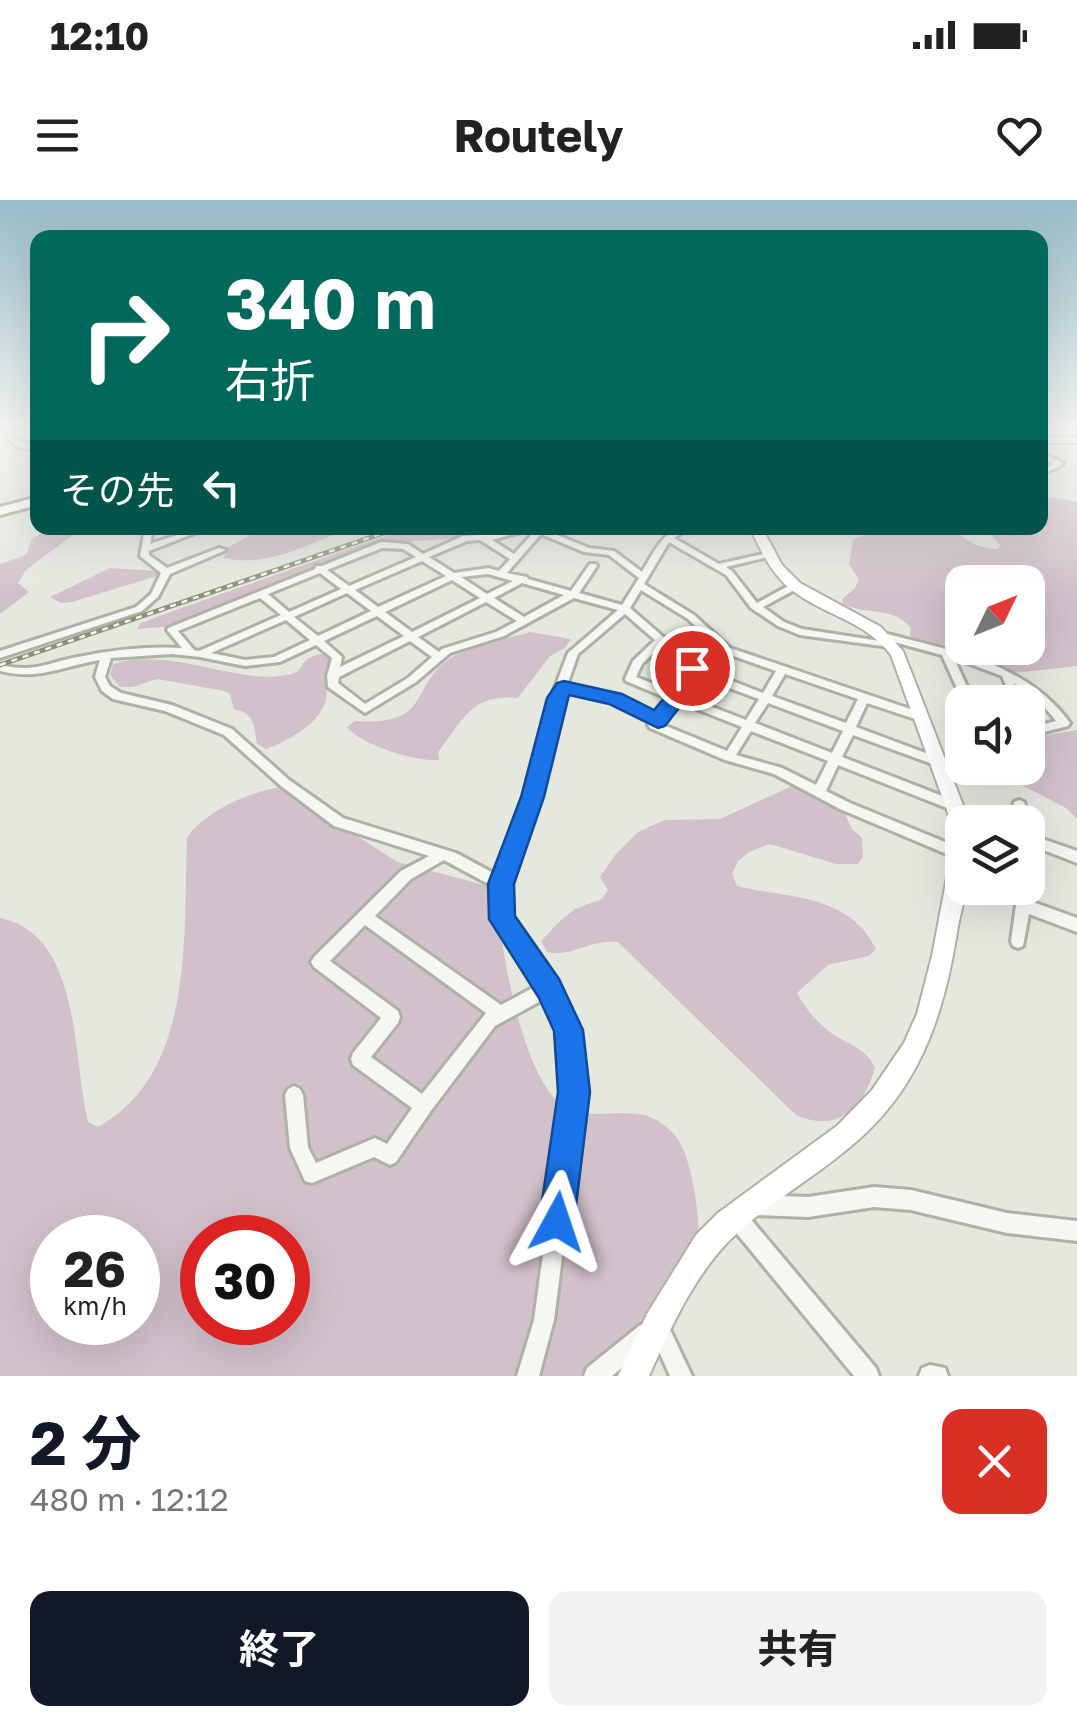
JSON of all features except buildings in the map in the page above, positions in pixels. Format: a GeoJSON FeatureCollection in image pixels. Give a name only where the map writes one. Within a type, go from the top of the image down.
{"type":"FeatureCollection","features":[{"type":"Feature","properties":{"kind":"highway"},"geometry":{"type":"LineString","coordinates":[[0,511],[30,503]]}},
{"type":"Feature","properties":{"kind":"street"},"geometry":{"type":"LineString","coordinates":[[148,535],[144,556],[166,572]]}},
{"type":"Feature","properties":{"kind":"street"},"geometry":{"type":"LineString","coordinates":[[146,549],[185,535]]}},
{"type":"Feature","properties":{"kind":"street"},"geometry":{"type":"LineString","coordinates":[[195,653],[419,555],[466,538],[495,535]]}},
{"type":"Feature","properties":{"kind":"street"},"geometry":{"type":"LineString","coordinates":[[500,574],[536,535]]}},
{"type":"Feature","properties":{"kind":"street"},"geometry":{"type":"LineString","coordinates":[[552,535],[587,550],[611,553],[715,642],[781,672],[921,717]]}},
{"type":"Feature","properties":{"kind":"street"},"geometry":{"type":"LineString","coordinates":[[528,1376],[544,1320],[574,1092],[568,1030],[549,988],[502,919],[501,884],[532,797],[557,698],[564,688],[573,653],[625,609],[672,535]]}},
{"type":"Feature","properties":{"kind":"street"},"geometry":{"type":"LineString","coordinates":[[760,535],[769,554],[795,586],[859,616],[889,641],[954,805]]}},
{"type":"Feature","properties":{"kind":"street"},"geometry":{"type":"LineString","coordinates":[[483,538],[515,558]]}},
{"type":"Feature","properties":{"kind":"street"},"geometry":{"type":"LineString","coordinates":[[668,538],[720,566],[756,607],[800,632],[889,641],[945,652]]}},
{"type":"Feature","properties":{"kind":"street"},"geometry":{"type":"LineString","coordinates":[[195,653],[172,630],[373,546],[402,544],[525,622]]}},
{"type":"Feature","properties":{"kind":"street"},"geometry":{"type":"LineString","coordinates":[[0,656],[139,609],[155,595],[166,572],[222,550]]}},
{"type":"Feature","properties":{"kind":"street"},"geometry":{"type":"LineString","coordinates":[[720,566],[769,554]]}},
{"type":"Feature","properties":{"kind":"street"},"geometry":{"type":"LineString","coordinates":[[260,593],[336,657],[332,684],[365,709],[456,646],[500,634],[575,593],[594,566]]}},
{"type":"Feature","properties":{"kind":"street"},"geometry":{"type":"LineString","coordinates":[[319,568],[439,656]]}},
{"type":"Feature","properties":{"kind":"street"},"geometry":{"type":"LineString","coordinates":[[0,668],[39,674],[81,659],[195,653],[262,663],[452,576],[477,570],[625,609],[694,670],[945,762]]}},
{"type":"Feature","properties":{"kind":"street"},"geometry":{"type":"LineString","coordinates":[[332,676],[524,580]]}},
{"type":"Feature","properties":{"kind":"street"},"geometry":{"type":"LineString","coordinates":[[756,607],[795,586]]}},
{"type":"Feature","properties":{"kind":"street"},"geometry":{"type":"LineString","coordinates":[[660,641],[637,663],[630,680],[945,805]]}},
{"type":"Feature","properties":{"kind":"street"},"geometry":{"type":"LineString","coordinates":[[715,642],[654,725],[729,757],[778,770],[844,806],[945,847]]}},
{"type":"Feature","properties":{"kind":"street"},"geometry":{"type":"LineString","coordinates":[[106,657],[100,677],[111,693],[207,721],[228,732],[285,783],[340,822],[442,855],[501,884]]}},
{"type":"Feature","properties":{"kind":"street"},"geometry":{"type":"LineString","coordinates":[[984,665],[1019,685]]}},
{"type":"Feature","properties":{"kind":"street"},"geometry":{"type":"LineString","coordinates":[[729,757],[781,672]]}},
{"type":"Feature","properties":{"kind":"street"},"geometry":{"type":"LineString","coordinates":[[1005,676],[1010,685]]}},
{"type":"Feature","properties":{"kind":"street"},"geometry":{"type":"LineString","coordinates":[[564,688],[615,699],[658,720]]}},
{"type":"Feature","properties":{"kind":"street"},"geometry":{"type":"LineString","coordinates":[[820,791],[864,698]]}},
{"type":"Feature","properties":{"kind":"street"},"geometry":{"type":"LineString","coordinates":[[1045,702],[1064,723],[1045,726]]}},
{"type":"Feature","properties":{"kind":"street"},"geometry":{"type":"LineString","coordinates":[[1045,845],[1077,857]]}},
{"type":"Feature","properties":{"kind":"street"},"geometry":{"type":"LineString","coordinates":[[424,1106],[359,1059],[392,1017],[319,962],[406,875],[442,855]]}},
{"type":"Feature","properties":{"kind":"street"},"geometry":{"type":"LineString","coordinates":[[633,1376],[657,1324],[706,1245],[744,1211],[847,1134],[881,1099],[912,1051],[928,1015],[951,905]]}},
{"type":"Feature","properties":{"kind":"street"},"geometry":{"type":"LineString","coordinates":[[1018,941],[1023,905],[1077,925]]}},
{"type":"Feature","properties":{"kind":"street"},"geometry":{"type":"LineString","coordinates":[[364,916],[500,1014]]}},
{"type":"Feature","properties":{"kind":"street"},"geometry":{"type":"LineString","coordinates":[[294,1095],[298,1148],[312,1174],[376,1147],[390,1156],[489,1020],[549,988]]}},
{"type":"Feature","properties":{"kind":"street"},"geometry":{"type":"LineString","coordinates":[[744,1211],[874,1197],[911,1200],[1007,1223],[1077,1231]]}},
{"type":"Feature","properties":{"kind":"street"},"geometry":{"type":"LineString","coordinates":[[744,1211],[868,1376]]}},
{"type":"Feature","properties":{"kind":"street"},"geometry":{"type":"LineString","coordinates":[[595,1376],[657,1324]]}},
{"type":"Feature","properties":{"kind":"street"},"geometry":{"type":"LineString","coordinates":[[657,1324],[681,1376]]}},
{"type":"Feature","properties":{"kind":"shaded area"},"geometry":{"type":"Polygon","coordinates":[[[1048,497],[1077,502],[1077,666],[1013,673],[996,665],[1045,665],[1045,565],[945,565],[945,646],[910,636],[911,628],[895,616],[843,604],[842,599],[859,580],[849,564],[853,540],[862,536],[960,535],[973,544],[997,549],[1000,545],[991,535],[1048,535],[1048,497]]]}},
{"type":"Feature","properties":{"kind":"shaded area"},"geometry":{"type":"Polygon","coordinates":[[[38,535],[73,535],[26,570],[18,583],[29,592],[0,614],[0,564],[26,555],[32,539],[38,535]]]}},
{"type":"Feature","properties":{"kind":"shaded area"},"geometry":{"type":"Polygon","coordinates":[[[334,535],[273,557],[224,558],[227,548],[249,536],[334,535]]]}},
{"type":"Feature","properties":{"kind":"shaded area"},"geometry":{"type":"Polygon","coordinates":[[[388,535],[496,535],[374,544],[175,626],[137,629],[141,623],[388,535]]]}},
{"type":"Feature","properties":{"kind":"shaded area"},"geometry":{"type":"Polygon","coordinates":[[[110,568],[158,571],[157,576],[72,602],[61,603],[50,597],[110,568]]]}},
{"type":"Feature","properties":{"kind":"shaded area"},"geometry":{"type":"Polygon","coordinates":[[[530,632],[571,639],[565,648],[550,656],[518,698],[489,700],[471,711],[438,752],[439,760],[390,751],[364,740],[347,727],[355,721],[398,717],[410,710],[440,666],[456,655],[530,632]]]}},
{"type":"Feature","properties":{"kind":"shaded area"},"geometry":{"type":"Polygon","coordinates":[[[321,654],[334,661],[325,683],[324,706],[299,733],[266,749],[257,744],[250,717],[234,709],[230,694],[225,691],[157,679],[120,687],[110,675],[113,664],[161,660],[233,673],[277,676],[297,672],[307,659],[321,654]]]}},
{"type":"Feature","properties":{"kind":"shaded area"},"geometry":{"type":"Polygon","coordinates":[[[1077,730],[1077,819],[1066,808],[1022,785],[1045,785],[1045,735],[1077,730]]]}},
{"type":"Feature","properties":{"kind":"shaded area"},"geometry":{"type":"Polygon","coordinates":[[[794,785],[844,812],[852,829],[862,838],[863,857],[858,864],[836,864],[770,844],[749,852],[738,861],[732,874],[737,886],[816,901],[833,908],[850,917],[876,949],[869,956],[828,965],[797,993],[820,1023],[861,1051],[875,1068],[856,1105],[837,1119],[825,1121],[797,1116],[618,942],[557,953],[547,952],[541,941],[575,909],[602,899],[608,890],[600,877],[638,832],[664,820],[720,819],[794,785]]]}},
{"type":"Feature","properties":{"kind":"shaded area"},"geometry":{"type":"Polygon","coordinates":[[[283,787],[397,862],[488,886],[497,895],[515,1006],[546,1087],[569,1110],[650,1117],[679,1141],[690,1171],[697,1211],[697,1269],[681,1307],[640,1376],[0,1376],[0,918],[27,929],[46,948],[60,973],[75,1033],[88,1122],[98,1127],[130,1103],[153,1072],[168,1037],[183,957],[187,838],[216,811],[283,787]]]}},
{"type":"Feature","properties":{"kind":"railway"},"geometry":{"type":"LineString","coordinates":[[0,665],[378,535]]}},
{"type":"Feature","properties":{"kind":"route"},"geometry":{"type":"LineString","coordinates":[[557,1222],[574,1092],[568,1030],[549,988],[502,919],[501,884],[532,797],[557,698],[564,688],[583,689],[615,699],[658,720],[697,672],[692,668]]}}]}
